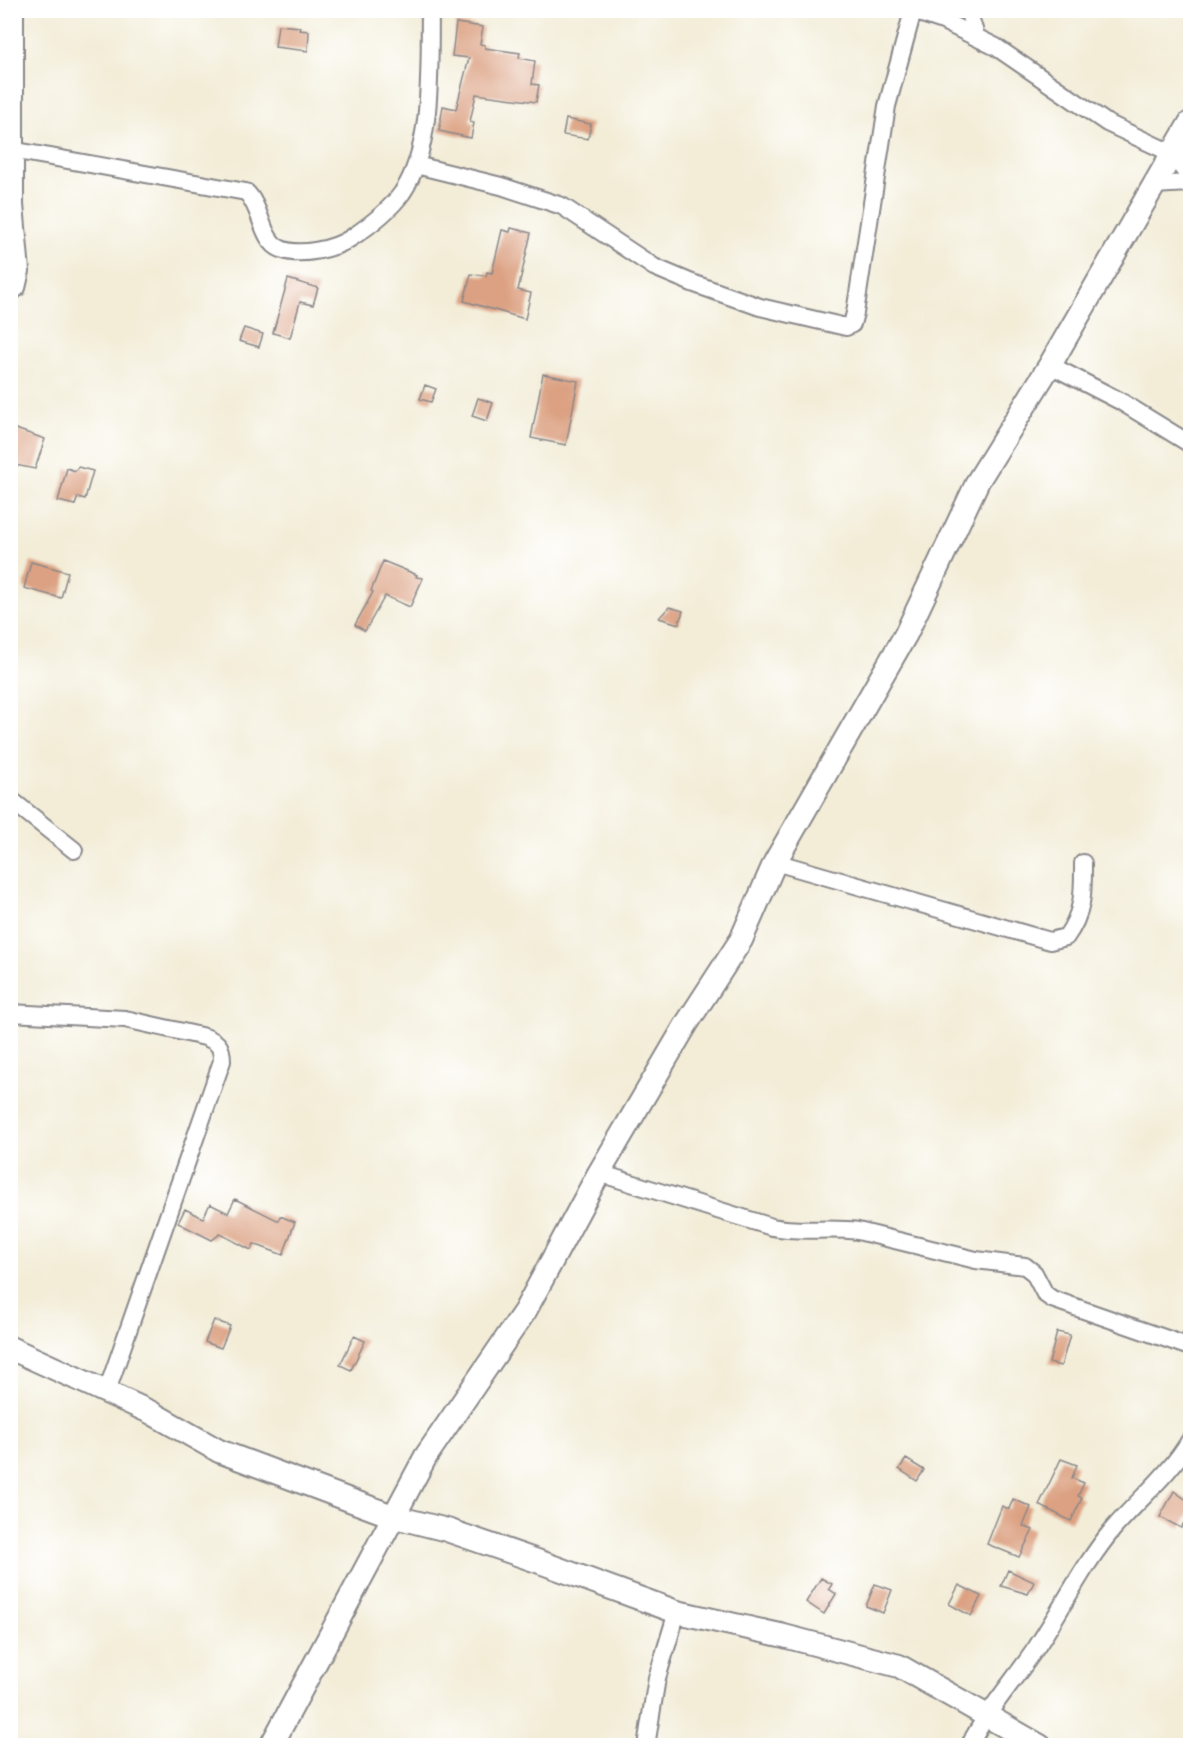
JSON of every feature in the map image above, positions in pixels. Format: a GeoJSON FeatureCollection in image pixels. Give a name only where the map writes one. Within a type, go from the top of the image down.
{"type":"FeatureCollection","features":[{"type":"Feature","properties":{"kind":"street"},"geometry":{"type":"LineString","coordinates":[[10,294],[17,288],[21,272],[15,205],[17,151],[15,10]]}},
{"type":"Feature","properties":{"kind":"street"},"geometry":{"type":"LineString","coordinates":[[17,151],[246,192],[255,203],[270,241],[280,249],[313,251],[340,246],[371,225],[401,194],[416,165],[428,105],[430,10]]}},
{"type":"Feature","properties":{"kind":"street"},"geometry":{"type":"LineString","coordinates":[[968,10],[976,36]]}},
{"type":"Feature","properties":{"kind":"street"},"geometry":{"type":"LineString","coordinates":[[416,165],[501,186],[562,206],[654,267],[692,283],[760,307],[846,327],[852,324],[855,312],[887,106],[911,11],[946,15],[1107,123],[1171,153],[1191,178]]}},
{"type":"Feature","properties":{"kind":"street"},"geometry":{"type":"LineString","coordinates":[[271,1746],[426,1456],[525,1311],[598,1173],[687,1023],[741,940],[775,862],[906,634],[978,481],[1050,366],[1171,153],[1189,131]]}},
{"type":"Feature","properties":{"kind":"street"},"geometry":{"type":"LineString","coordinates":[[1153,185],[1191,183]]}},
{"type":"Feature","properties":{"kind":"street"},"geometry":{"type":"LineString","coordinates":[[1050,366],[1120,401],[1191,444]]}},
{"type":"Feature","properties":{"kind":"street"},"geometry":{"type":"LineString","coordinates":[[10,799],[74,850]]}},
{"type":"Feature","properties":{"kind":"street"},"geometry":{"type":"LineString","coordinates":[[775,862],[1050,941],[1066,937],[1078,921],[1083,896],[1083,863]]}},
{"type":"Feature","properties":{"kind":"street"},"geometry":{"type":"LineString","coordinates":[[10,1013],[125,1019],[205,1037],[217,1042],[222,1050],[222,1061],[107,1390]]}},
{"type":"Feature","properties":{"kind":"street"},"geometry":{"type":"LineString","coordinates":[[598,1173],[772,1227],[795,1232],[840,1228],[976,1260],[1025,1266],[1034,1273],[1045,1294],[1052,1299],[1191,1347]]}},
{"type":"Feature","properties":{"kind":"street"},"geometry":{"type":"LineString","coordinates":[[10,1348],[107,1390],[219,1451],[395,1517],[447,1530],[676,1612],[780,1635],[899,1666],[1040,1746]]}},
{"type":"Feature","properties":{"kind":"street"},"geometry":{"type":"LineString","coordinates":[[969,1746],[985,1714],[1035,1649],[1077,1580],[1112,1531],[1176,1463],[1191,1440]]}},
{"type":"Feature","properties":{"kind":"street"},"geometry":{"type":"LineString","coordinates":[[646,1746],[657,1678],[676,1612]]}},
{"type":"Feature","properties":{"kind":"building"},"geometry":{"type":"Polygon","coordinates":[[[456,23],[483,27],[480,44],[485,45],[485,48],[520,53],[519,58],[535,61],[532,84],[539,85],[536,102],[476,94],[470,122],[474,123],[471,138],[439,131],[443,106],[456,109],[469,58],[452,56],[456,23]]]}},
{"type":"Feature","properties":{"kind":"building"},"geometry":{"type":"Polygon","coordinates":[[[278,25],[300,27],[299,30],[309,31],[308,51],[275,47],[278,25]]]}},
{"type":"Feature","properties":{"kind":"building"},"geometry":{"type":"Polygon","coordinates":[[[566,119],[591,124],[588,139],[563,135],[566,119]]]}},
{"type":"Feature","properties":{"kind":"building"},"geometry":{"type":"Polygon","coordinates":[[[511,228],[531,233],[518,290],[531,293],[525,319],[464,301],[471,274],[486,276],[487,272],[492,273],[502,230],[510,232],[511,228]]]}},
{"type":"Feature","properties":{"kind":"building"},"geometry":{"type":"Polygon","coordinates":[[[288,279],[318,288],[313,305],[300,302],[290,338],[273,333],[288,279]]]}},
{"type":"Feature","properties":{"kind":"building"},"geometry":{"type":"Polygon","coordinates":[[[244,328],[263,334],[259,347],[239,341],[244,328]]]}},
{"type":"Feature","properties":{"kind":"building"},"geometry":{"type":"Polygon","coordinates":[[[543,374],[578,381],[566,445],[531,438],[543,374]]]}},
{"type":"Feature","properties":{"kind":"building"},"geometry":{"type":"Polygon","coordinates":[[[425,385],[436,389],[431,402],[420,399],[425,385]]]}},
{"type":"Feature","properties":{"kind":"building"},"geometry":{"type":"Polygon","coordinates":[[[478,398],[493,403],[487,421],[472,416],[478,398]]]}},
{"type":"Feature","properties":{"kind":"building"},"geometry":{"type":"Polygon","coordinates":[[[10,427],[45,439],[35,469],[10,464],[16,445],[10,443],[10,427]]]}},
{"type":"Feature","properties":{"kind":"building"},"geometry":{"type":"Polygon","coordinates":[[[78,467],[93,471],[85,499],[78,497],[75,505],[58,501],[67,468],[75,471],[78,467]]]}},
{"type":"Feature","properties":{"kind":"building"},"geometry":{"type":"Polygon","coordinates":[[[383,561],[417,575],[416,577],[423,578],[410,607],[385,596],[365,631],[355,625],[373,592],[371,591],[383,561]]]}},
{"type":"Feature","properties":{"kind":"building"},"geometry":{"type":"Polygon","coordinates":[[[31,562],[68,572],[61,598],[24,588],[31,562]]]}},
{"type":"Feature","properties":{"kind":"building"},"geometry":{"type":"Polygon","coordinates":[[[669,607],[683,611],[679,624],[659,618],[669,607]]]}},
{"type":"Feature","properties":{"kind":"building"},"geometry":{"type":"Polygon","coordinates":[[[235,1199],[279,1221],[280,1216],[295,1222],[283,1255],[254,1244],[251,1250],[220,1234],[212,1240],[178,1223],[185,1209],[203,1218],[210,1204],[228,1213],[235,1199]]]}},
{"type":"Feature","properties":{"kind":"building"},"geometry":{"type":"Polygon","coordinates":[[[214,1320],[230,1326],[221,1348],[205,1342],[214,1320]]]}},
{"type":"Feature","properties":{"kind":"building"},"geometry":{"type":"Polygon","coordinates":[[[1057,1332],[1070,1335],[1061,1366],[1049,1363],[1057,1332]]]}},
{"type":"Feature","properties":{"kind":"building"},"geometry":{"type":"Polygon","coordinates":[[[354,1336],[365,1341],[351,1370],[340,1365],[354,1336]]]}},
{"type":"Feature","properties":{"kind":"building"},"geometry":{"type":"Polygon","coordinates":[[[906,1459],[924,1470],[917,1481],[899,1469],[906,1459]]]}},
{"type":"Feature","properties":{"kind":"building"},"geometry":{"type":"Polygon","coordinates":[[[1061,1459],[1077,1465],[1072,1478],[1084,1483],[1078,1496],[1082,1498],[1071,1521],[1039,1505],[1061,1459]]]}},
{"type":"Feature","properties":{"kind":"building"},"geometry":{"type":"Polygon","coordinates":[[[1174,1491],[1191,1503],[1191,1511],[1181,1528],[1160,1517],[1174,1491]]]}},
{"type":"Feature","properties":{"kind":"building"},"geometry":{"type":"Polygon","coordinates":[[[1013,1499],[1031,1507],[1023,1526],[1033,1530],[1019,1557],[987,1544],[1002,1506],[1009,1509],[1013,1499]]]}},
{"type":"Feature","properties":{"kind":"building"},"geometry":{"type":"Polygon","coordinates":[[[1008,1570],[1034,1582],[1028,1594],[1001,1586],[1008,1570]]]}},
{"type":"Feature","properties":{"kind":"building"},"geometry":{"type":"Polygon","coordinates":[[[821,1578],[832,1584],[829,1589],[836,1594],[824,1614],[806,1602],[821,1578]]]}},
{"type":"Feature","properties":{"kind":"building"},"geometry":{"type":"Polygon","coordinates":[[[875,1584],[892,1590],[883,1613],[866,1606],[875,1584]]]}},
{"type":"Feature","properties":{"kind":"building"},"geometry":{"type":"Polygon","coordinates":[[[959,1585],[981,1596],[971,1616],[949,1604],[959,1585]]]}}]}
